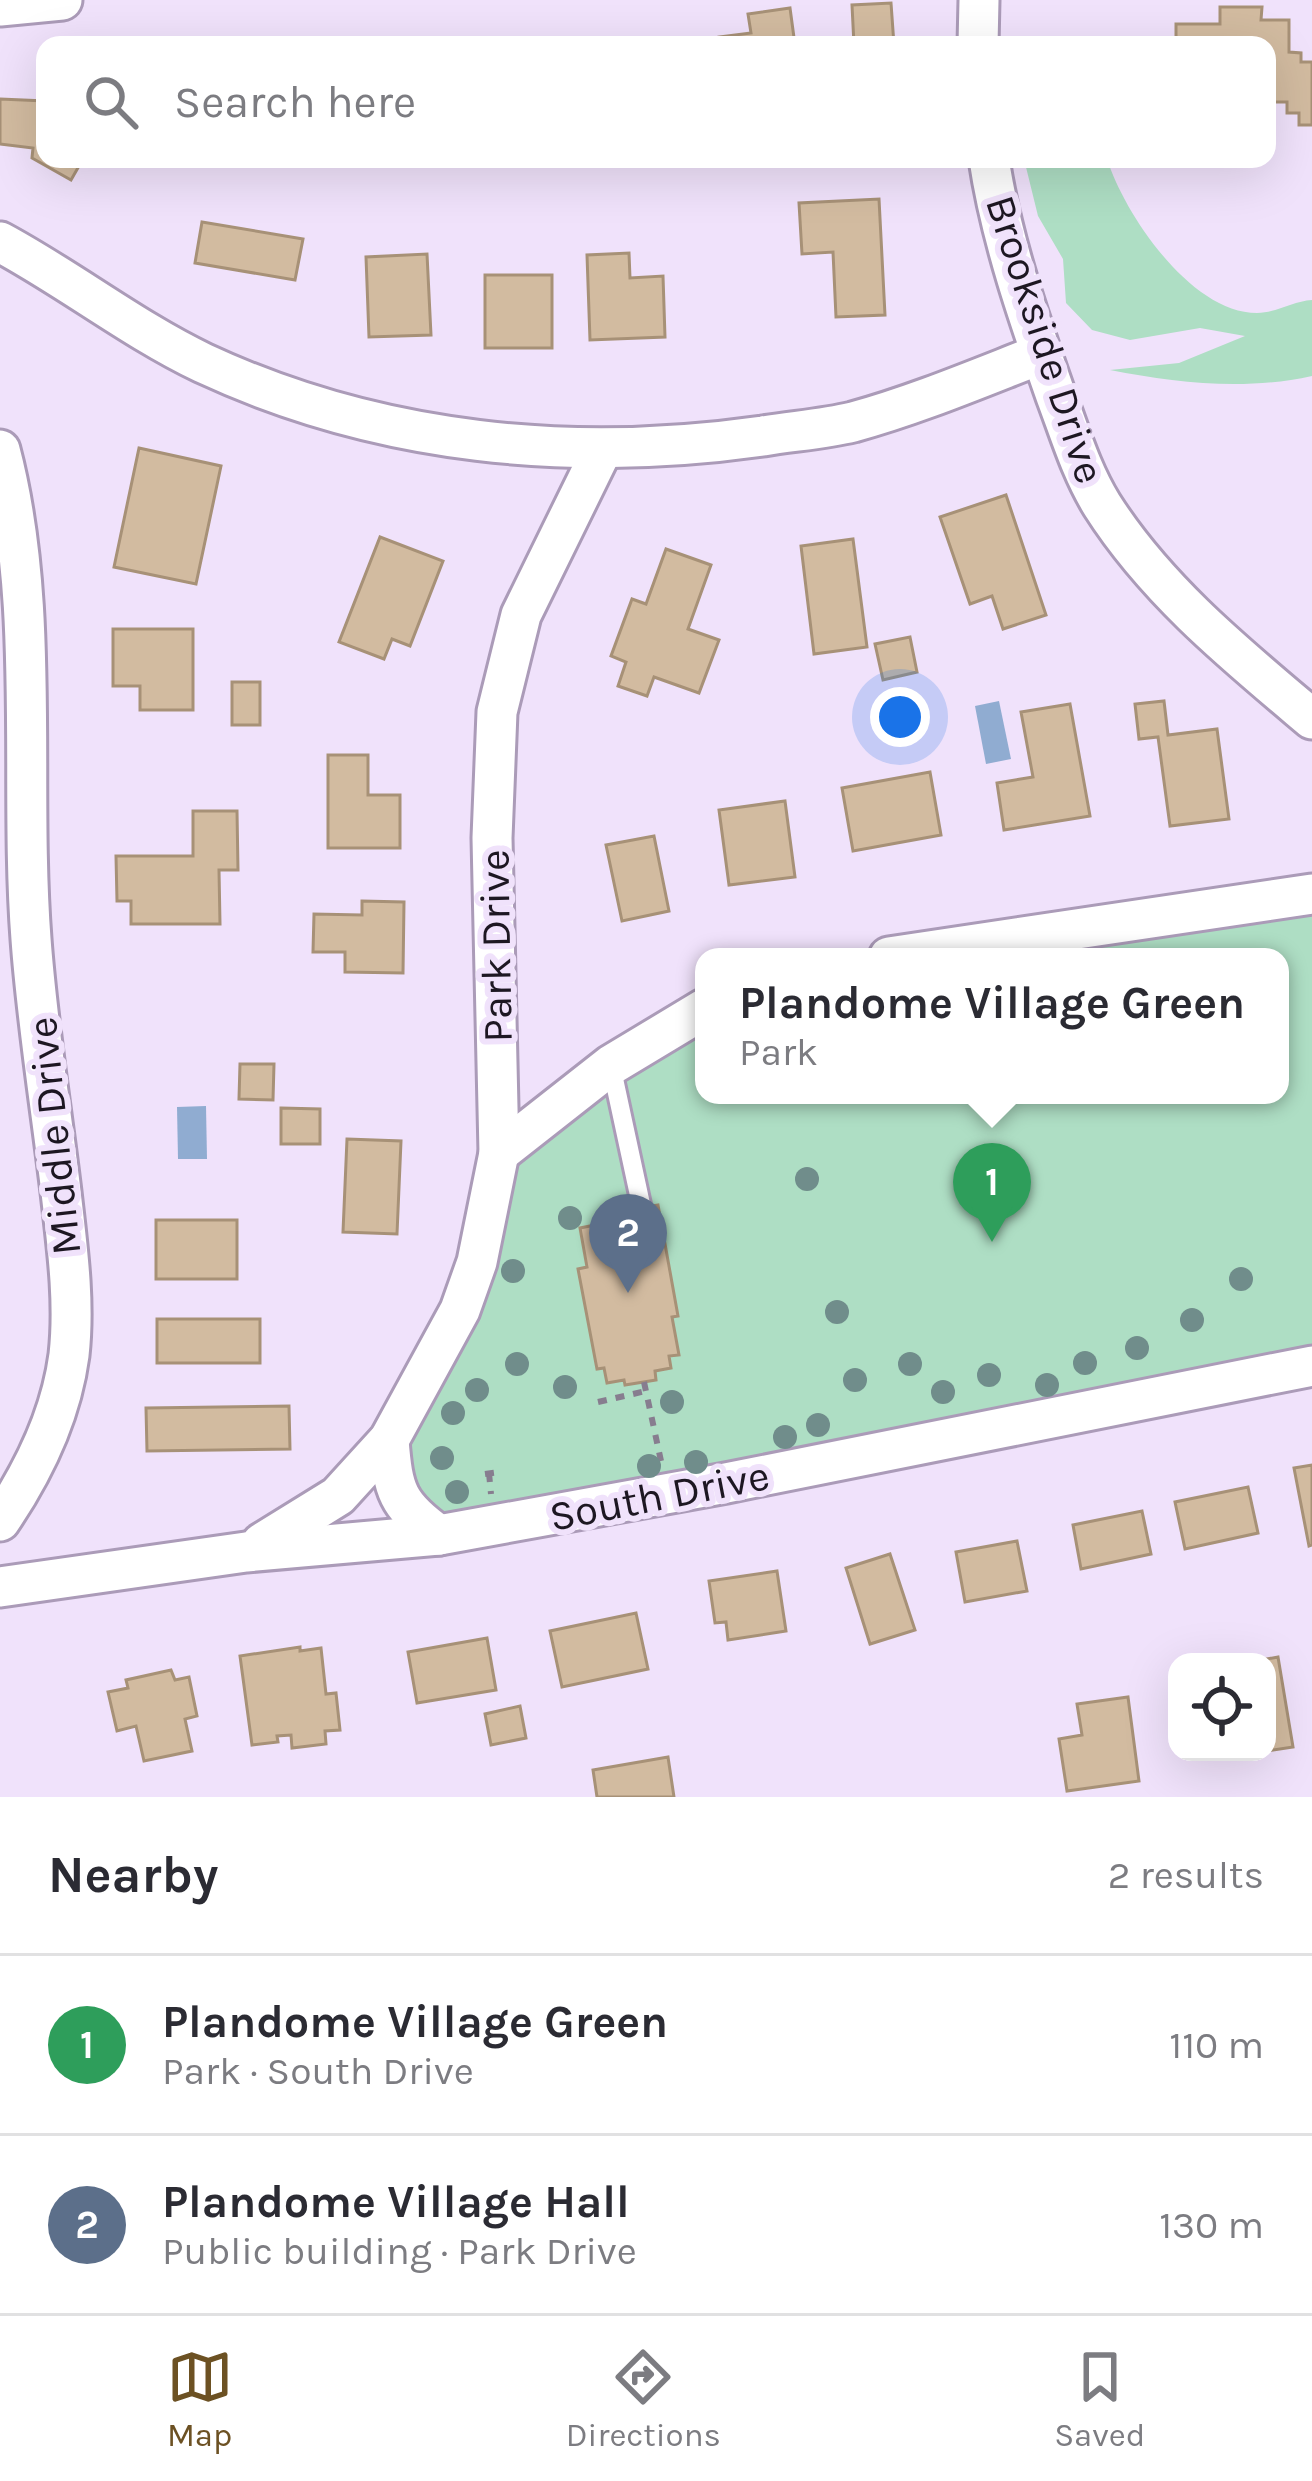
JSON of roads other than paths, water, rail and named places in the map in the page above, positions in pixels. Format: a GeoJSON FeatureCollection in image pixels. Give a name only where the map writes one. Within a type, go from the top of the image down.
{"type":"FeatureCollection","features":[{"type":"Feature","properties":{"kind":"street"},"geometry":{"type":"LineString","coordinates":[[0,6],[62,0]]}},
{"type":"Feature","properties":{"kind":"street"},"geometry":{"type":"LineString","coordinates":[[978,36],[979,0]]}},
{"type":"Feature","properties":{"kind":"street","name":"Brookside Drive"},"geometry":{"type":"LineString","coordinates":[[991,168],[1042,354],[1077,456],[1101,504],[1150,570],[1226,645],[1312,719]]}},
{"type":"Feature","properties":{"kind":"street"},"geometry":{"type":"LineString","coordinates":[[0,242],[203,363],[347,416],[442,437],[602,451],[699,445],[848,423],[910,405],[1042,354]]}},
{"type":"Feature","properties":{"kind":"street","name":"Middle Drive"},"geometry":{"type":"LineString","coordinates":[[0,450],[17,544],[31,938],[69,1267],[69,1353],[58,1408],[25,1484],[0,1521]]}},
{"type":"Feature","properties":{"kind":"street","name":"Park Drive"},"geometry":{"type":"LineString","coordinates":[[246,1552],[338,1496],[389,1440],[460,1310],[487,1222],[499,1153],[492,838],[497,712],[521,615],[602,451]]}},
{"type":"Feature","properties":{"kind":"street"},"geometry":{"type":"LineString","coordinates":[[949,948],[1312,894]]}},
{"type":"Feature","properties":{"kind":"street"},"geometry":{"type":"LineString","coordinates":[[499,1153],[611,1065],[695,1014]]}},
{"type":"Feature","properties":{"kind":"street","name":"South Drive"},"geometry":{"type":"LineString","coordinates":[[0,1587],[246,1552],[439,1535],[1312,1366]]}},
{"type":"Feature","properties":{"kind":"street"},"geometry":{"type":"LineString","coordinates":[[389,1440],[402,1505],[439,1535]]}},
{"type":"Feature","properties":{"kind":"lane"},"geometry":{"type":"LineString","coordinates":[[611,1065],[642,1208]]}},
{"type":"Feature","properties":{"kind":"water"},"geometry":{"type":"Polygon","coordinates":[[[999,701],[1011,759],[986,764],[975,706],[999,701]]]}},
{"type":"Feature","properties":{"kind":"water"},"geometry":{"type":"Polygon","coordinates":[[[206,1106],[207,1159],[178,1159],[177,1107],[206,1106]]]}},
{"type":"Feature","properties":{"kind":"place","name":"Plandome Village Green"},"geometry":{"type":"Point","coordinates":[992,1242]}},
{"type":"Feature","properties":{"kind":"place","name":"Plandome Village Hall"},"geometry":{"type":"Point","coordinates":[628,1293]}}]}
